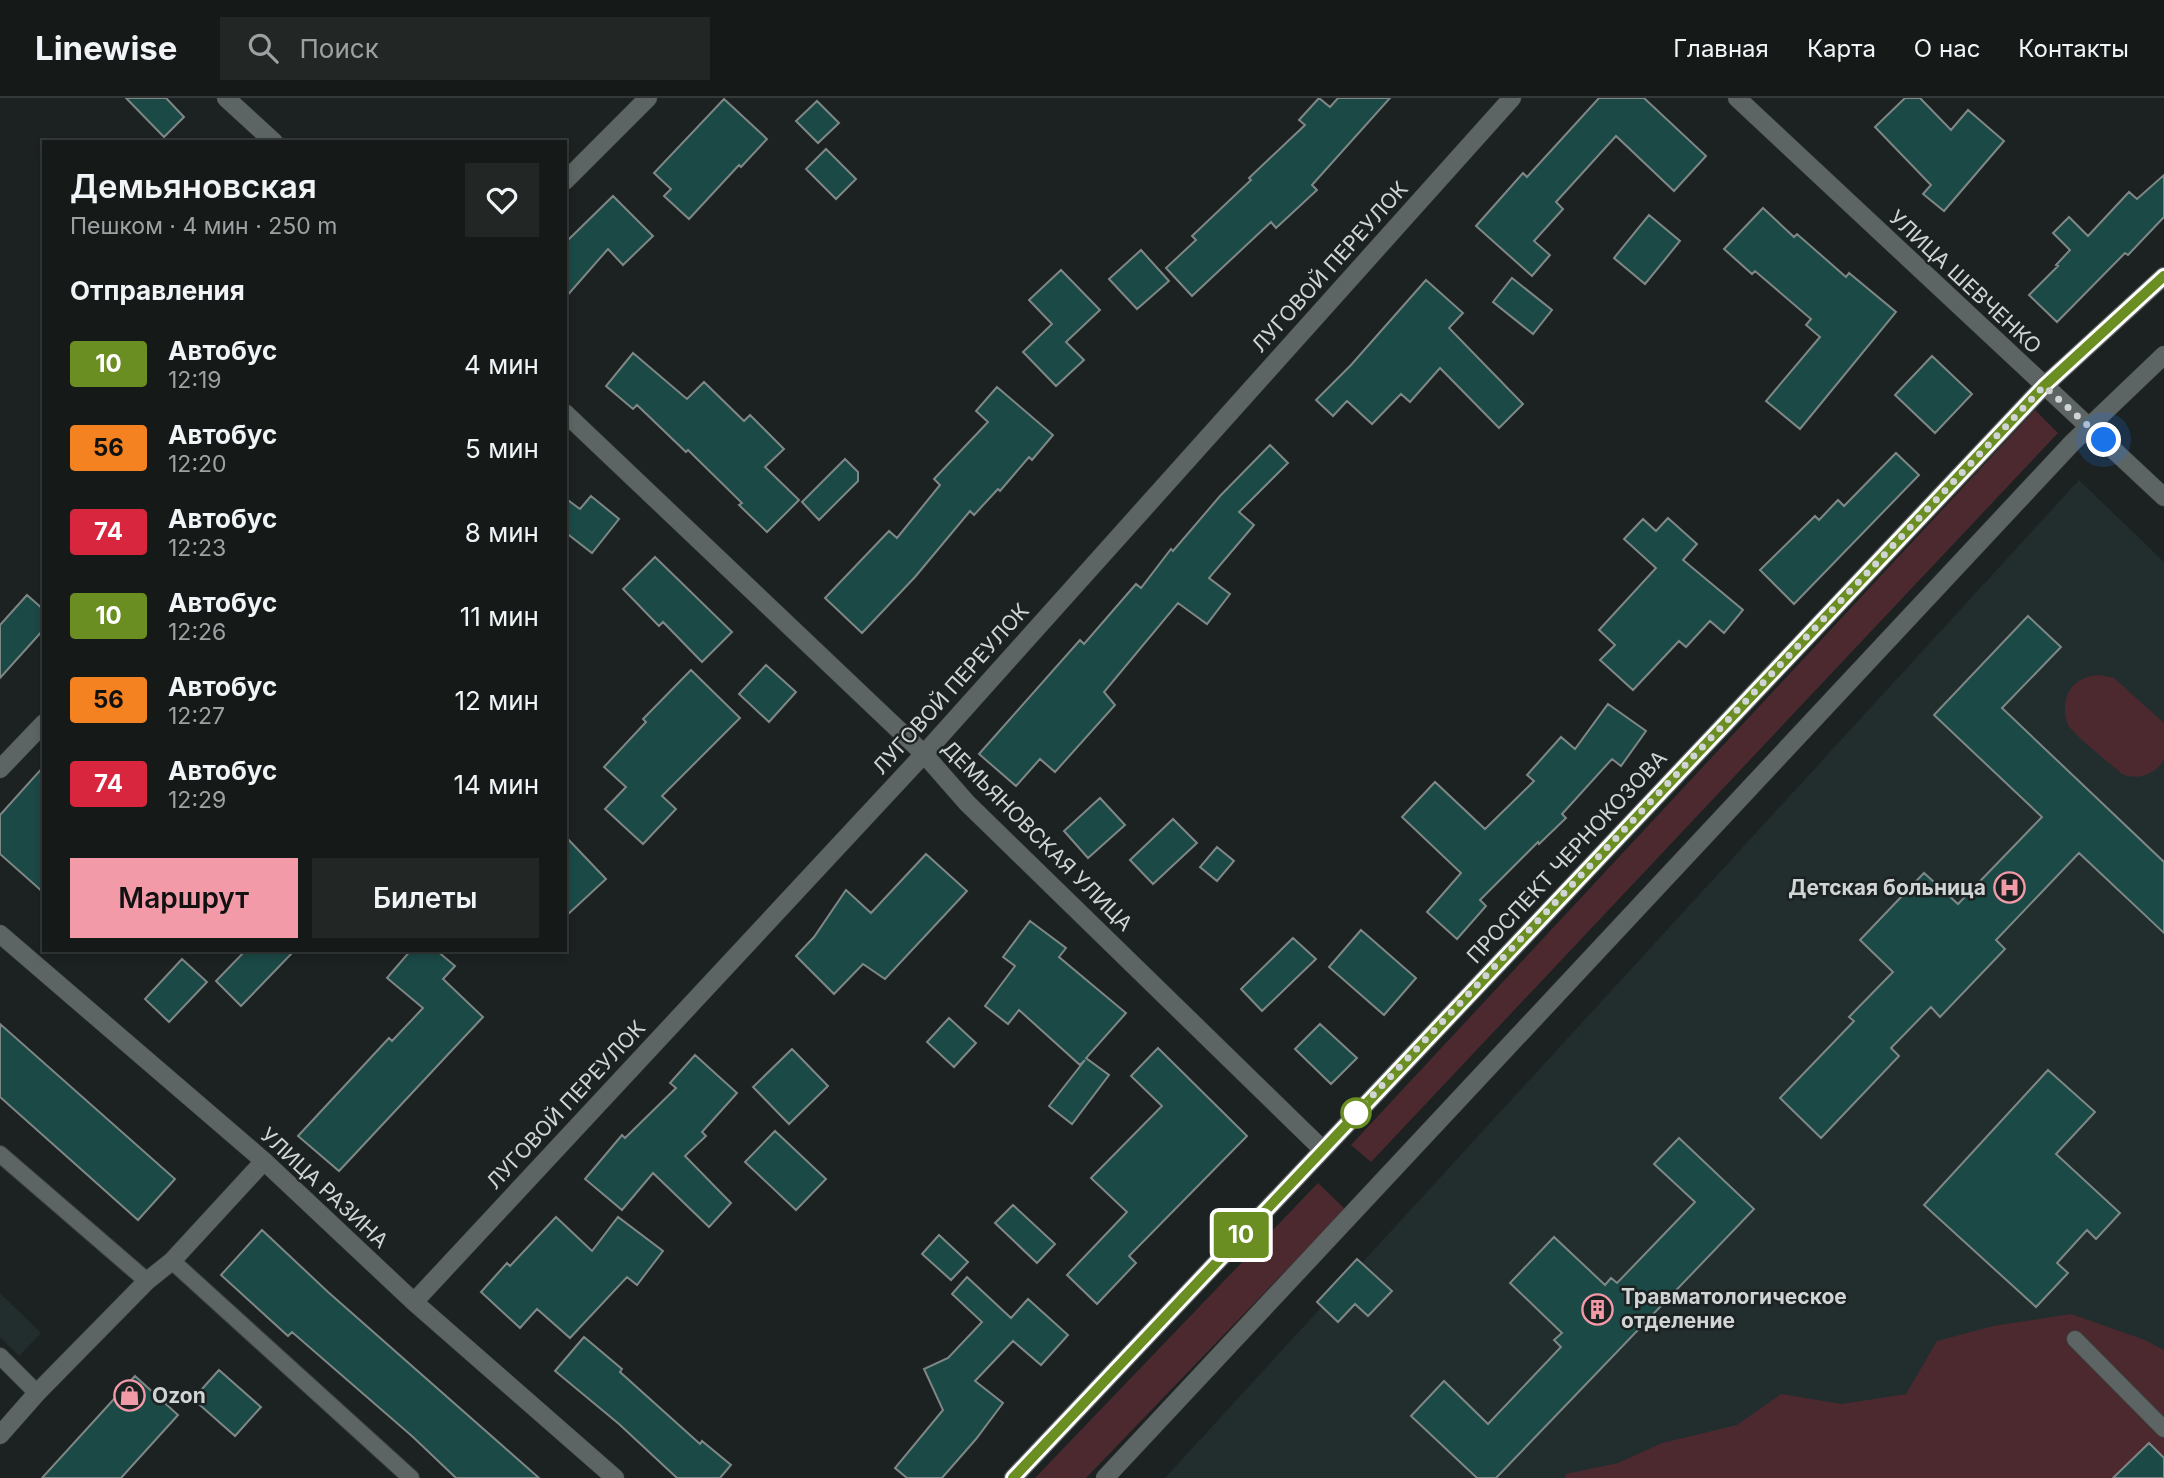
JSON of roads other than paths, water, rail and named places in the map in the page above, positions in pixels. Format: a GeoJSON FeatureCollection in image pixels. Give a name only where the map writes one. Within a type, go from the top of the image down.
{"type":"FeatureCollection","features":[{"type":"Feature","properties":{"kind":"street"},"geometry":{"type":"LineString","coordinates":[[226,98],[272,140]]}},
{"type":"Feature","properties":{"kind":"street"},"geometry":{"type":"LineString","coordinates":[[567,179],[648,98]]}},
{"type":"Feature","properties":{"kind":"street","name":"ЛУГОВОЙ ПЕРЕУЛОК"},"geometry":{"type":"LineString","coordinates":[[414,1302],[924,754],[1512,98]]}},
{"type":"Feature","properties":{"kind":"street","name":"УЛИЦА ШЕВЧЕНКО"},"geometry":{"type":"LineString","coordinates":[[1737,98],[2164,497]]}},
{"type":"Feature","properties":{"kind":"street","name":"ПРОСПЕКТ ЧЕРНОКОЗОВА"},"geometry":{"type":"LineString","coordinates":[[1013,1478],[2044,386],[2164,276]]}},
{"type":"Feature","properties":{"kind":"street"},"geometry":{"type":"LineString","coordinates":[[1105,1478],[2089,425],[2164,355]]}},
{"type":"Feature","properties":{"kind":"street","name":"ДЕМЬЯНОВСКАЯ УЛИЦА"},"geometry":{"type":"LineString","coordinates":[[567,415],[924,754],[967,803],[1322,1149]]}},
{"type":"Feature","properties":{"kind":"street"},"geometry":{"type":"LineString","coordinates":[[0,769],[42,725]]}},
{"type":"Feature","properties":{"kind":"street","name":"УЛИЦА РАЗИНА"},"geometry":{"type":"LineString","coordinates":[[0,934],[264,1161],[414,1302],[615,1478]]}},
{"type":"Feature","properties":{"kind":"street"},"geometry":{"type":"LineString","coordinates":[[0,1435],[147,1280],[172,1261],[264,1161]]}},
{"type":"Feature","properties":{"kind":"lane"},"geometry":{"type":"LineString","coordinates":[[0,1154],[147,1280]]}},
{"type":"Feature","properties":{"kind":"lane"},"geometry":{"type":"LineString","coordinates":[[172,1261],[411,1478]]}},
{"type":"Feature","properties":{"kind":"lane"},"geometry":{"type":"LineString","coordinates":[[2075,1339],[2164,1429]]}},
{"type":"Feature","properties":{"kind":"lane"},"geometry":{"type":"LineString","coordinates":[[0,1356],[37,1393]]}},
{"type":"Feature","properties":{"kind":"place","name":"Детская больница"},"geometry":{"type":"Point","coordinates":[2009,888]}},
{"type":"Feature","properties":{"kind":"place","name":"Травматологическое отделение"},"geometry":{"type":"Point","coordinates":[1598,1309]}},
{"type":"Feature","properties":{"kind":"place","name":"Ozon"},"geometry":{"type":"Point","coordinates":[129,1396]}}]}
